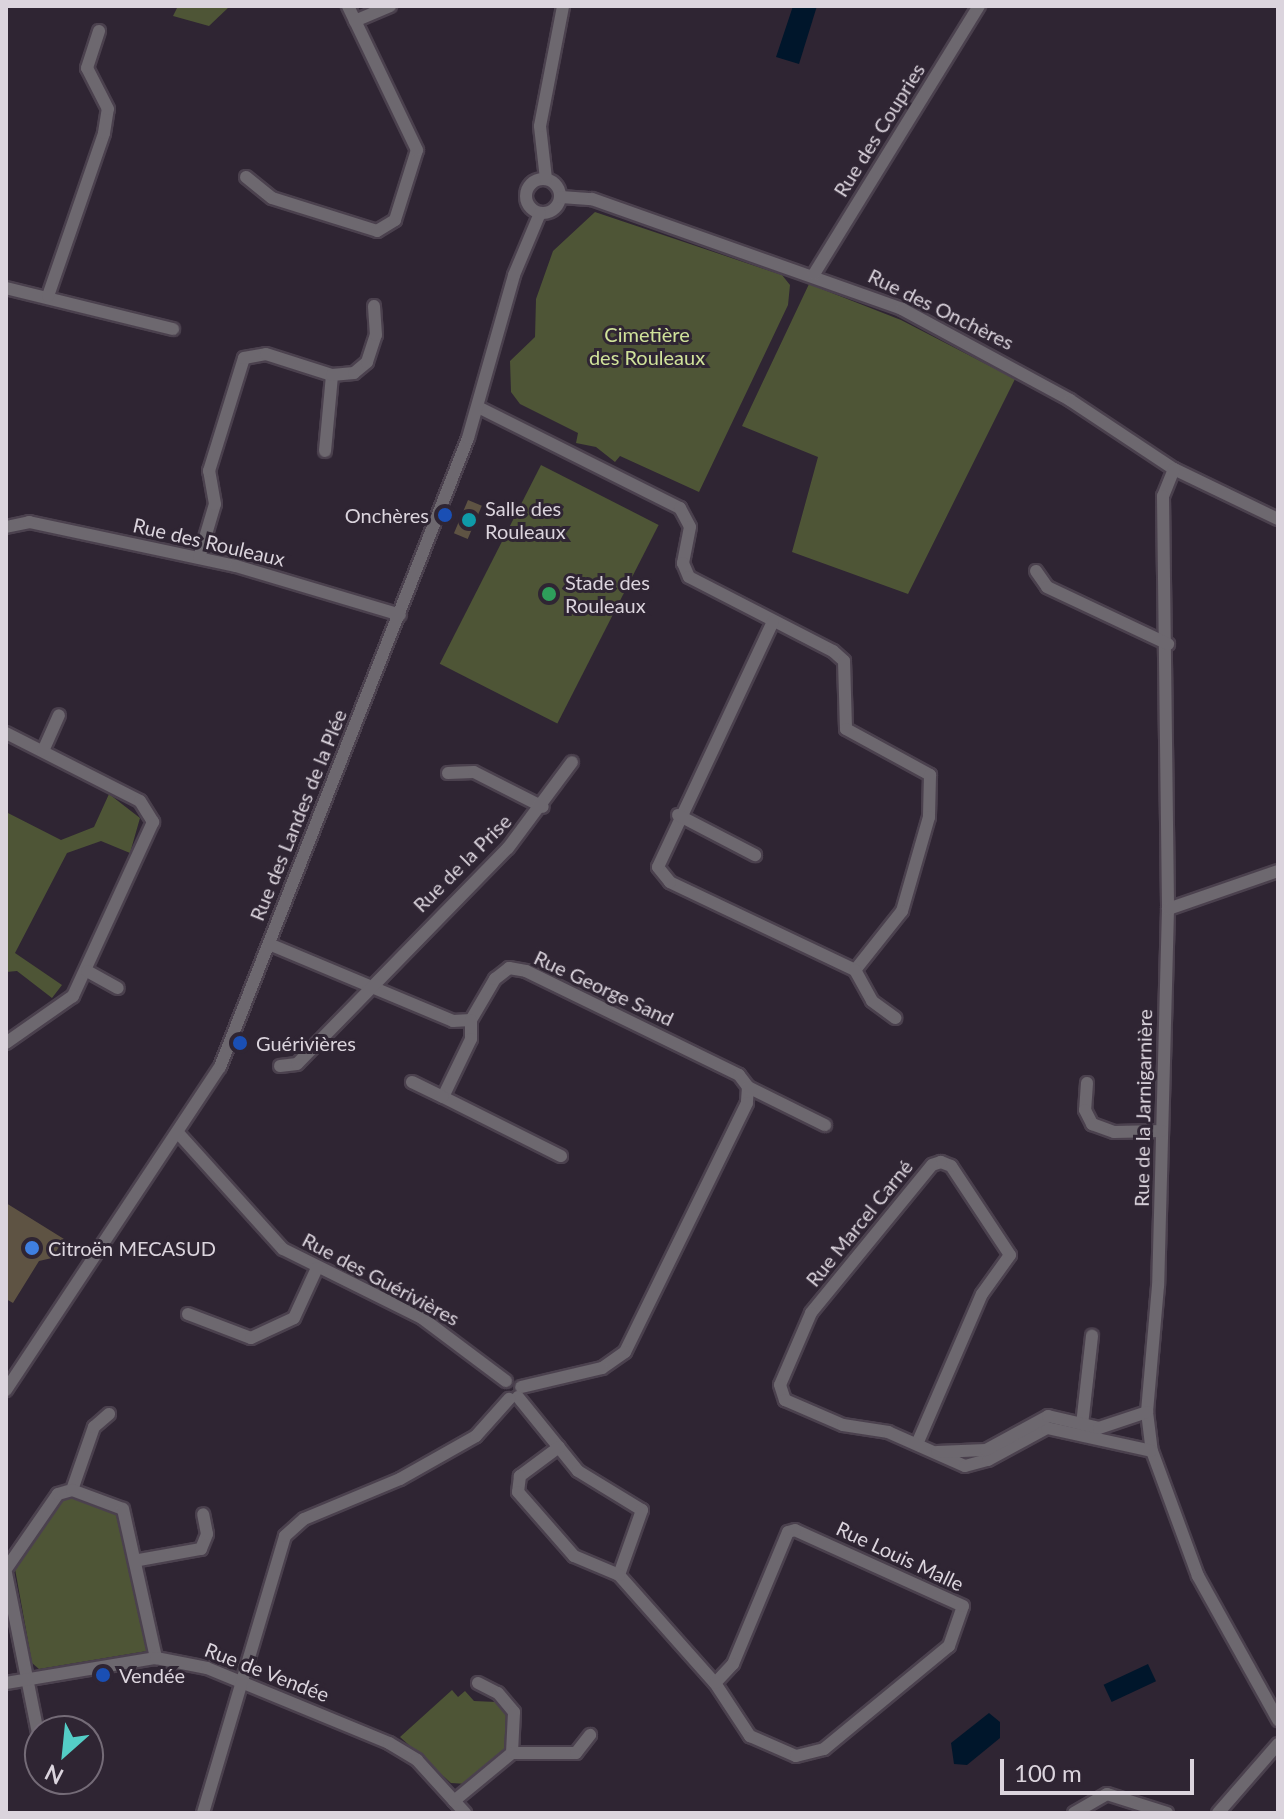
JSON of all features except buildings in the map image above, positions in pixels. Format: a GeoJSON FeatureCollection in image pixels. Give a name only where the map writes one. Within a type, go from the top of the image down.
{"type":"FeatureCollection","features":[{"type":"Feature","properties":{"kind":"street"},"geometry":{"type":"LineString","coordinates":[[246,177],[272,198],[377,231],[395,220],[417,150],[348,6]]}},
{"type":"Feature","properties":{"kind":"street"},"geometry":{"type":"LineString","coordinates":[[355,21],[390,6]]}},
{"type":"Feature","properties":{"kind":"street"},"geometry":{"type":"LineString","coordinates":[[546,179],[527,190],[530,207],[540,213],[556,208],[561,197],[546,179],[540,126],[563,6]]}},
{"type":"Feature","properties":{"kind":"street","name":"Rue des Coupries"},"geometry":{"type":"LineString","coordinates":[[814,274],[979,6]]}},
{"type":"Feature","properties":{"kind":"street"},"geometry":{"type":"LineString","coordinates":[[48,296],[104,133],[108,109],[87,68],[99,31]]}},
{"type":"Feature","properties":{"kind":"street","name":"Rue des Onchères"},"geometry":{"type":"LineString","coordinates":[[561,197],[592,199],[814,274],[959,337],[1174,469],[1278,519]]}},
{"type":"Feature","properties":{"kind":"street","name":"Rue des Landes de la Plée"},"geometry":{"type":"LineString","coordinates":[[6,1390],[179,1134],[220,1067],[400,615],[478,407],[514,275],[540,213]]}},
{"type":"Feature","properties":{"kind":"street"},"geometry":{"type":"LineString","coordinates":[[6,288],[173,329]]}},
{"type":"Feature","properties":{"kind":"street"},"geometry":{"type":"LineString","coordinates":[[199,558],[215,504],[209,471],[244,358],[266,354],[332,375],[354,373],[367,362],[376,335],[374,306]]}},
{"type":"Feature","properties":{"kind":"street"},"geometry":{"type":"LineString","coordinates":[[325,451],[332,375]]}},
{"type":"Feature","properties":{"kind":"street"},"geometry":{"type":"LineString","coordinates":[[478,407],[680,508],[690,527],[683,563],[689,577],[844,661],[846,729],[930,775],[929,817],[902,911],[855,970]]}},
{"type":"Feature","properties":{"kind":"street","name":"Rue de la Jarnigarnière"},"geometry":{"type":"LineString","coordinates":[[1174,469],[1163,496],[1168,644],[1168,909],[1162,1131],[1147,1412],[1152,1451],[1198,1576],[1278,1720]]}},
{"type":"Feature","properties":{"kind":"street","name":"Rue des Rouleaux"},"geometry":{"type":"LineString","coordinates":[[6,527],[29,522],[199,558],[400,615]]}},
{"type":"Feature","properties":{"kind":"street"},"geometry":{"type":"LineString","coordinates":[[1036,571],[1047,587],[1168,644]]}},
{"type":"Feature","properties":{"kind":"street"},"geometry":{"type":"LineString","coordinates":[[773,622],[659,857],[662,876],[855,970],[872,1001],[895,1018]]}},
{"type":"Feature","properties":{"kind":"street"},"geometry":{"type":"LineString","coordinates":[[43,751],[59,715]]}},
{"type":"Feature","properties":{"kind":"street"},"geometry":{"type":"LineString","coordinates":[[6,733],[140,801],[153,822],[87,971],[67,1001],[6,1043]]}},
{"type":"Feature","properties":{"kind":"street","name":"Rue de la Prise"},"geometry":{"type":"LineString","coordinates":[[280,1066],[297,1064],[370,983],[543,807],[572,762]]}},
{"type":"Feature","properties":{"kind":"street"},"geometry":{"type":"LineString","coordinates":[[448,773],[474,772],[543,807]]}},
{"type":"Feature","properties":{"kind":"street"},"geometry":{"type":"LineString","coordinates":[[678,815],[755,855]]}},
{"type":"Feature","properties":{"kind":"street"},"geometry":{"type":"LineString","coordinates":[[1168,909],[1278,871]]}},
{"type":"Feature","properties":{"kind":"street"},"geometry":{"type":"LineString","coordinates":[[269,944],[370,983],[453,1021],[471,1020]]}},
{"type":"Feature","properties":{"kind":"street","name":"Rue George Sand"},"geometry":{"type":"LineString","coordinates":[[443,1097],[471,1039],[471,1020],[495,979],[509,968],[526,971],[739,1075],[748,1087],[825,1125]]}},
{"type":"Feature","properties":{"kind":"street"},"geometry":{"type":"LineString","coordinates":[[87,971],[118,988]]}},
{"type":"Feature","properties":{"kind":"street"},"geometry":{"type":"LineString","coordinates":[[412,1082],[561,1156]]}},
{"type":"Feature","properties":{"kind":"street"},"geometry":{"type":"LineString","coordinates":[[1087,1083],[1085,1110],[1092,1124],[1114,1132],[1162,1131]]}},
{"type":"Feature","properties":{"kind":"street"},"geometry":{"type":"LineString","coordinates":[[203,1813],[285,1536],[304,1519],[400,1479],[476,1436],[516,1394],[602,1368],[625,1352],[747,1103],[748,1087]]}},
{"type":"Feature","properties":{"kind":"street","name":"Rue des Guérivières"},"geometry":{"type":"LineString","coordinates":[[179,1134],[263,1230],[317,1268],[422,1318],[506,1381],[502,1389],[516,1394]]}},
{"type":"Feature","properties":{"kind":"street","name":"Rue Marcel Carné"},"geometry":{"type":"LineString","coordinates":[[917,1444],[982,1294],[1010,1255],[951,1166],[941,1162],[932,1165],[811,1313],[780,1385],[785,1400],[917,1444],[954,1463],[978,1465],[1047,1428],[1152,1451]]}},
{"type":"Feature","properties":{"kind":"street"},"geometry":{"type":"LineString","coordinates":[[188,1314],[251,1338],[294,1318],[317,1268]]}},
{"type":"Feature","properties":{"kind":"street"},"geometry":{"type":"LineString","coordinates":[[1082,1425],[1092,1336]]}},
{"type":"Feature","properties":{"kind":"street"},"geometry":{"type":"LineString","coordinates":[[516,1394],[593,1485],[642,1510],[619,1575],[574,1556],[518,1492],[520,1476],[559,1447]]}},
{"type":"Feature","properties":{"kind":"street","name":"Rue Marcel Carné"},"geometry":{"type":"LineString","coordinates":[[937,1452],[986,1450],[1048,1416],[1082,1425],[1117,1425],[1147,1412]]}},
{"type":"Feature","properties":{"kind":"street"},"geometry":{"type":"LineString","coordinates":[[33,1715],[6,1571],[48,1505],[72,1490],[94,1427],[109,1414]]}},
{"type":"Feature","properties":{"kind":"street"},"geometry":{"type":"LineString","coordinates":[[72,1490],[123,1509],[139,1560],[156,1658]]}},
{"type":"Feature","properties":{"kind":"street"},"geometry":{"type":"LineString","coordinates":[[139,1560],[201,1549],[203,1514]]}},
{"type":"Feature","properties":{"kind":"street","name":"Rue Louis Malle"},"geometry":{"type":"LineString","coordinates":[[619,1575],[715,1683],[750,1736],[809,1756],[949,1646],[963,1606],[795,1530],[788,1532],[733,1664],[715,1683]]}},
{"type":"Feature","properties":{"kind":"street","name":"Rue de Vendée"},"geometry":{"type":"LineString","coordinates":[[6,1683],[156,1658],[243,1683],[389,1743],[417,1760],[465,1813]]}},
{"type":"Feature","properties":{"kind":"street"},"geometry":{"type":"LineString","coordinates":[[478,1683],[498,1693],[514,1712],[512,1753]]}},
{"type":"Feature","properties":{"kind":"street"},"geometry":{"type":"LineString","coordinates":[[454,1801],[512,1753],[576,1753],[590,1735]]}},
{"type":"Feature","properties":{"kind":"street"},"geometry":{"type":"LineString","coordinates":[[1218,1813],[1278,1744]]}},
{"type":"Feature","properties":{"kind":"street"},"geometry":{"type":"LineString","coordinates":[[1074,1813],[1107,1794],[1167,1813]]}},
{"type":"Feature","properties":{"kind":"green space"},"geometry":{"type":"Polygon","coordinates":[[[178,6],[230,6],[209,26],[173,16],[178,6]]]}},
{"type":"Feature","properties":{"kind":"green space","name":"Cimetière des Rouleaux"},"geometry":{"type":"Polygon","coordinates":[[[595,212],[782,275],[790,285],[788,305],[699,492],[620,456],[615,462],[596,447],[576,443],[578,433],[520,404],[511,392],[510,361],[535,337],[536,299],[553,251],[595,212]]]}},
{"type":"Feature","properties":{"kind":"green space"},"geometry":{"type":"Polygon","coordinates":[[[809,284],[901,320],[1015,379],[908,594],[792,552],[818,457],[742,426],[809,284]]]}},
{"type":"Feature","properties":{"kind":"green space","name":"Stade des Rouleaux"},"geometry":{"type":"Polygon","coordinates":[[[541,465],[659,525],[557,724],[440,664],[541,465]]]}},
{"type":"Feature","properties":{"kind":"green space"},"geometry":{"type":"Polygon","coordinates":[[[109,794],[140,818],[130,853],[101,841],[67,853],[15,953],[62,985],[52,998],[17,971],[6,972],[6,812],[61,840],[94,827],[109,794]]]}},
{"type":"Feature","properties":{"kind":"green space"},"geometry":{"type":"Polygon","coordinates":[[[74,1497],[122,1512],[147,1651],[39,1669],[32,1663],[15,1569],[61,1499],[74,1497]]]}},
{"type":"Feature","properties":{"kind":"green space"},"geometry":{"type":"Polygon","coordinates":[[[452,1690],[458,1697],[465,1691],[474,1701],[496,1702],[506,1714],[505,1748],[467,1784],[451,1783],[400,1737],[452,1690]]]}},
{"type":"Feature","properties":{"kind":"water"},"geometry":{"type":"Polygon","coordinates":[[[793,6],[817,6],[799,64],[776,57],[793,6]]]}},
{"type":"Feature","properties":{"kind":"water"},"geometry":{"type":"Polygon","coordinates":[[[1148,1664],[1156,1681],[1112,1702],[1104,1685],[1148,1664]]]}},
{"type":"Feature","properties":{"kind":"water"},"geometry":{"type":"Polygon","coordinates":[[[989,1713],[1000,1722],[1000,1738],[967,1765],[954,1764],[951,1743],[989,1713]]]}},
{"type":"Feature","properties":{"kind":"place","name":"Onchères"},"geometry":{"type":"Point","coordinates":[445,515]}},
{"type":"Feature","properties":{"kind":"place","name":"Salle des Rouleaux"},"geometry":{"type":"Point","coordinates":[469,520]}},
{"type":"Feature","properties":{"kind":"place","name":"Stade des Rouleaux"},"geometry":{"type":"Point","coordinates":[549,594]}},
{"type":"Feature","properties":{"kind":"place","name":"Guérivières"},"geometry":{"type":"Point","coordinates":[240,1043]}},
{"type":"Feature","properties":{"kind":"place","name":"Citroën MECASUD"},"geometry":{"type":"Point","coordinates":[32,1248]}},
{"type":"Feature","properties":{"kind":"place","name":"Vendée"},"geometry":{"type":"Point","coordinates":[103,1675]}}]}
